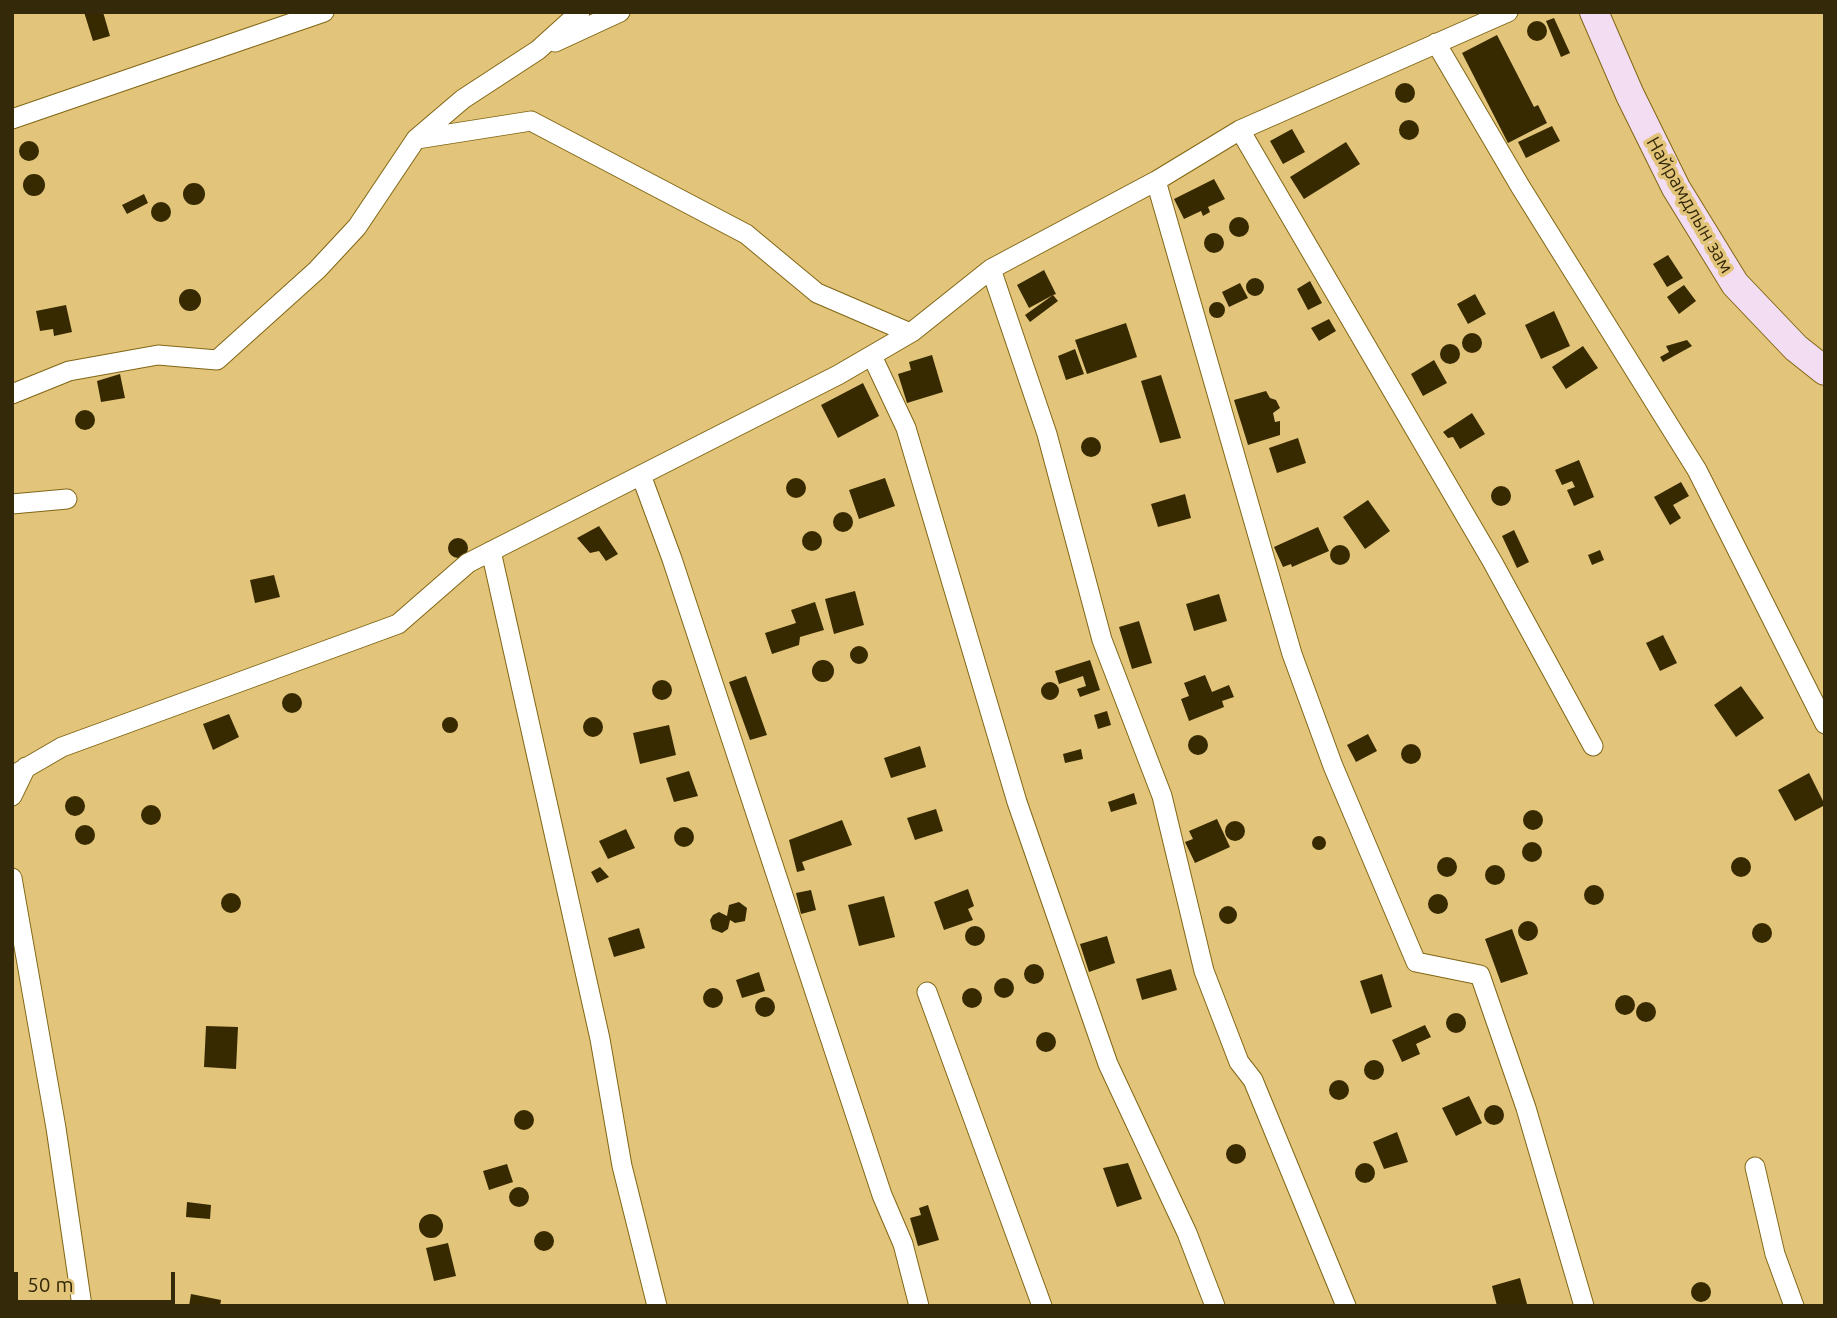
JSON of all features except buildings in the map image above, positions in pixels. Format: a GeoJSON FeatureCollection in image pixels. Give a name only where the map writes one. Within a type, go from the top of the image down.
{"type":"FeatureCollection","features":[{"type":"Feature","properties":{"kind":"main road","name":"Найрамдлын зам"},"geometry":{"type":"LineString","coordinates":[[1594,12],[1630,95],[1676,188],[1735,284],[1796,348],[1825,371]]}},
{"type":"Feature","properties":{"kind":"street"},"geometry":{"type":"LineString","coordinates":[[12,118],[324,12]]}},
{"type":"Feature","properties":{"kind":"street"},"geometry":{"type":"LineString","coordinates":[[538,50],[580,12]]}},
{"type":"Feature","properties":{"kind":"street"},"geometry":{"type":"LineString","coordinates":[[12,394],[69,371],[158,355],[218,360],[317,270],[357,227],[416,139],[463,99],[538,50],[620,12]]}},
{"type":"Feature","properties":{"kind":"street"},"geometry":{"type":"LineString","coordinates":[[12,796],[20,771],[62,747],[398,624],[468,563],[872,356],[910,333],[991,269],[1156,181],[1240,130],[1508,12]]}},
{"type":"Feature","properties":{"kind":"street"},"geometry":{"type":"LineString","coordinates":[[1436,43],[1520,186],[1697,470],[1825,724]]}},
{"type":"Feature","properties":{"kind":"street"},"geometry":{"type":"LineString","coordinates":[[416,139],[531,121],[746,234],[817,293],[910,333]]}},
{"type":"Feature","properties":{"kind":"street"},"geometry":{"type":"LineString","coordinates":[[1240,130],[1492,561],[1593,746]]}},
{"type":"Feature","properties":{"kind":"street"},"geometry":{"type":"LineString","coordinates":[[1156,181],[1293,654],[1333,766],[1416,962],[1480,975],[1526,1108],[1584,1306]]}},
{"type":"Feature","properties":{"kind":"street"},"geometry":{"type":"LineString","coordinates":[[991,269],[1047,434],[1102,640],[1162,796],[1204,971],[1239,1062],[1253,1080],[1346,1306]]}},
{"type":"Feature","properties":{"kind":"street"},"geometry":{"type":"LineString","coordinates":[[872,356],[906,428],[1017,802],[1108,1064],[1187,1233],[1215,1306]]}},
{"type":"Feature","properties":{"kind":"street"},"geometry":{"type":"LineString","coordinates":[[641,475],[672,559],[882,1195],[903,1244],[919,1306]]}},
{"type":"Feature","properties":{"kind":"street"},"geometry":{"type":"LineString","coordinates":[[12,504],[67,499]]}},
{"type":"Feature","properties":{"kind":"street"},"geometry":{"type":"LineString","coordinates":[[491,551],[600,1039],[622,1166],[657,1306]]}},
{"type":"Feature","properties":{"kind":"street"},"geometry":{"type":"LineString","coordinates":[[12,878],[56,1128],[82,1306]]}},
{"type":"Feature","properties":{"kind":"street"},"geometry":{"type":"LineString","coordinates":[[927,992],[1042,1306]]}},
{"type":"Feature","properties":{"kind":"street"},"geometry":{"type":"LineString","coordinates":[[1755,1167],[1775,1254],[1794,1306]]}}]}
